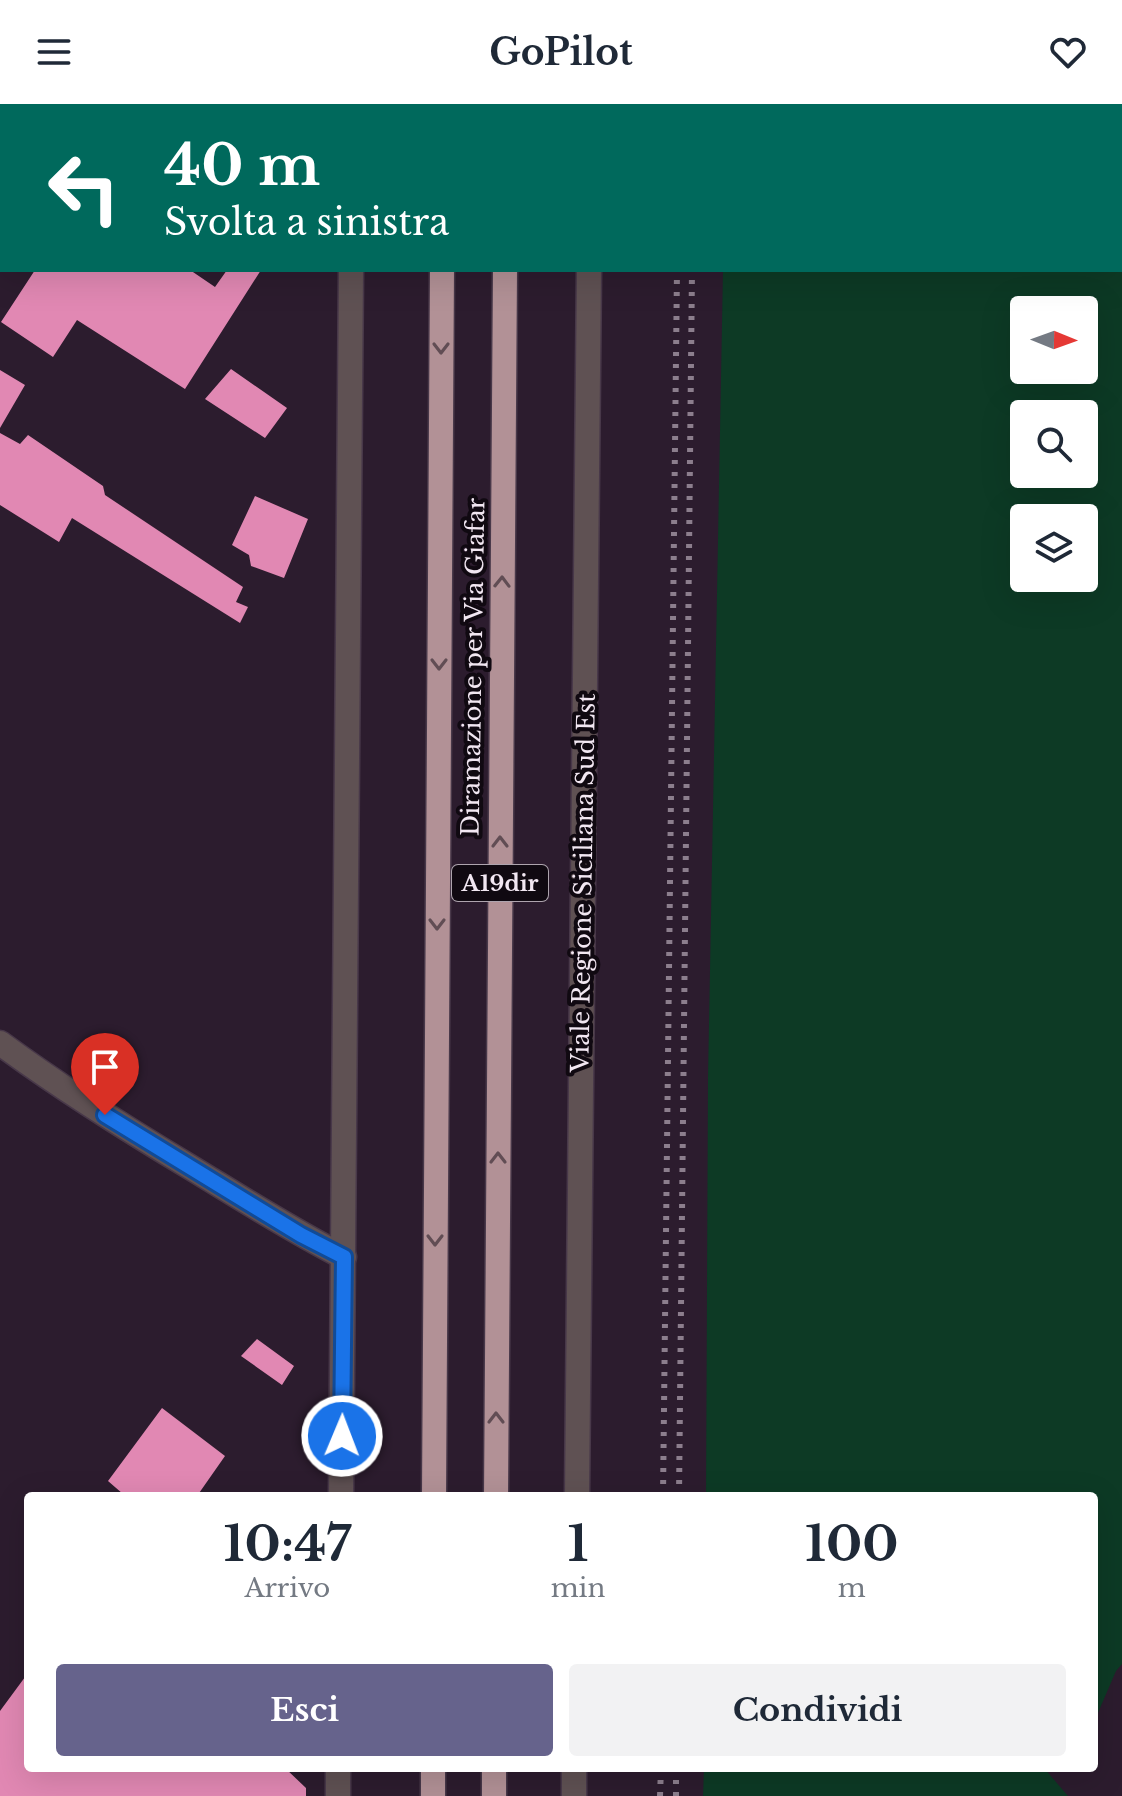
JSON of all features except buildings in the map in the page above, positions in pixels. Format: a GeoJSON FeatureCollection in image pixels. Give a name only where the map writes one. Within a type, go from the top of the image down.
{"type":"FeatureCollection","features":[{"type":"Feature","properties":{"kind":"highway","name":"Diramazione per Via Giafar"},"geometry":{"type":"LineString","coordinates":[[434,1492],[442,272]]}},
{"type":"Feature","properties":{"kind":"highway","name":"Diramazione per Via Giafar"},"geometry":{"type":"LineString","coordinates":[[496,1492],[505,272]]}},
{"type":"Feature","properties":{"kind":"highway"},"geometry":{"type":"LineString","coordinates":[[433,1772],[433,1796]]}},
{"type":"Feature","properties":{"kind":"highway"},"geometry":{"type":"LineString","coordinates":[[494,1772],[494,1796]]}},
{"type":"Feature","properties":{"kind":"street"},"geometry":{"type":"LineString","coordinates":[[341,1492],[351,272]]}},
{"type":"Feature","properties":{"kind":"street","name":"Viale Regione Siciliana Sud Est"},"geometry":{"type":"LineString","coordinates":[[577,1492],[589,272]]}},
{"type":"Feature","properties":{"kind":"street"},"geometry":{"type":"LineString","coordinates":[[0,1043],[127,1129],[301,1235],[344,1257]]}},
{"type":"Feature","properties":{"kind":"street"},"geometry":{"type":"LineString","coordinates":[[338,1772],[338,1796]]}},
{"type":"Feature","properties":{"kind":"street"},"geometry":{"type":"LineString","coordinates":[[574,1772],[574,1796]]}},
{"type":"Feature","properties":{"kind":"green space"},"geometry":{"type":"Polygon","coordinates":[[[723,272],[1122,272],[1122,1664],[1098,1713],[1098,1492],[706,1492],[708,1078],[723,272]]]}},
{"type":"Feature","properties":{"kind":"green space"},"geometry":{"type":"Polygon","coordinates":[[[704,1772],[1047,1772],[1068,1796],[703,1796],[704,1772]]]}},
{"type":"Feature","properties":{"kind":"railway"},"geometry":{"type":"LineString","coordinates":[[663,1492],[677,272]]}},
{"type":"Feature","properties":{"kind":"railway"},"geometry":{"type":"LineString","coordinates":[[679,1492],[692,272]]}},
{"type":"Feature","properties":{"kind":"railway"},"geometry":{"type":"LineString","coordinates":[[660,1796],[661,1772]]}},
{"type":"Feature","properties":{"kind":"railway"},"geometry":{"type":"LineString","coordinates":[[676,1772],[676,1796]]}},
{"type":"Feature","properties":{"kind":"route"},"geometry":{"type":"LineString","coordinates":[[105,1115],[301,1235],[344,1257],[342,1436]]}}]}
